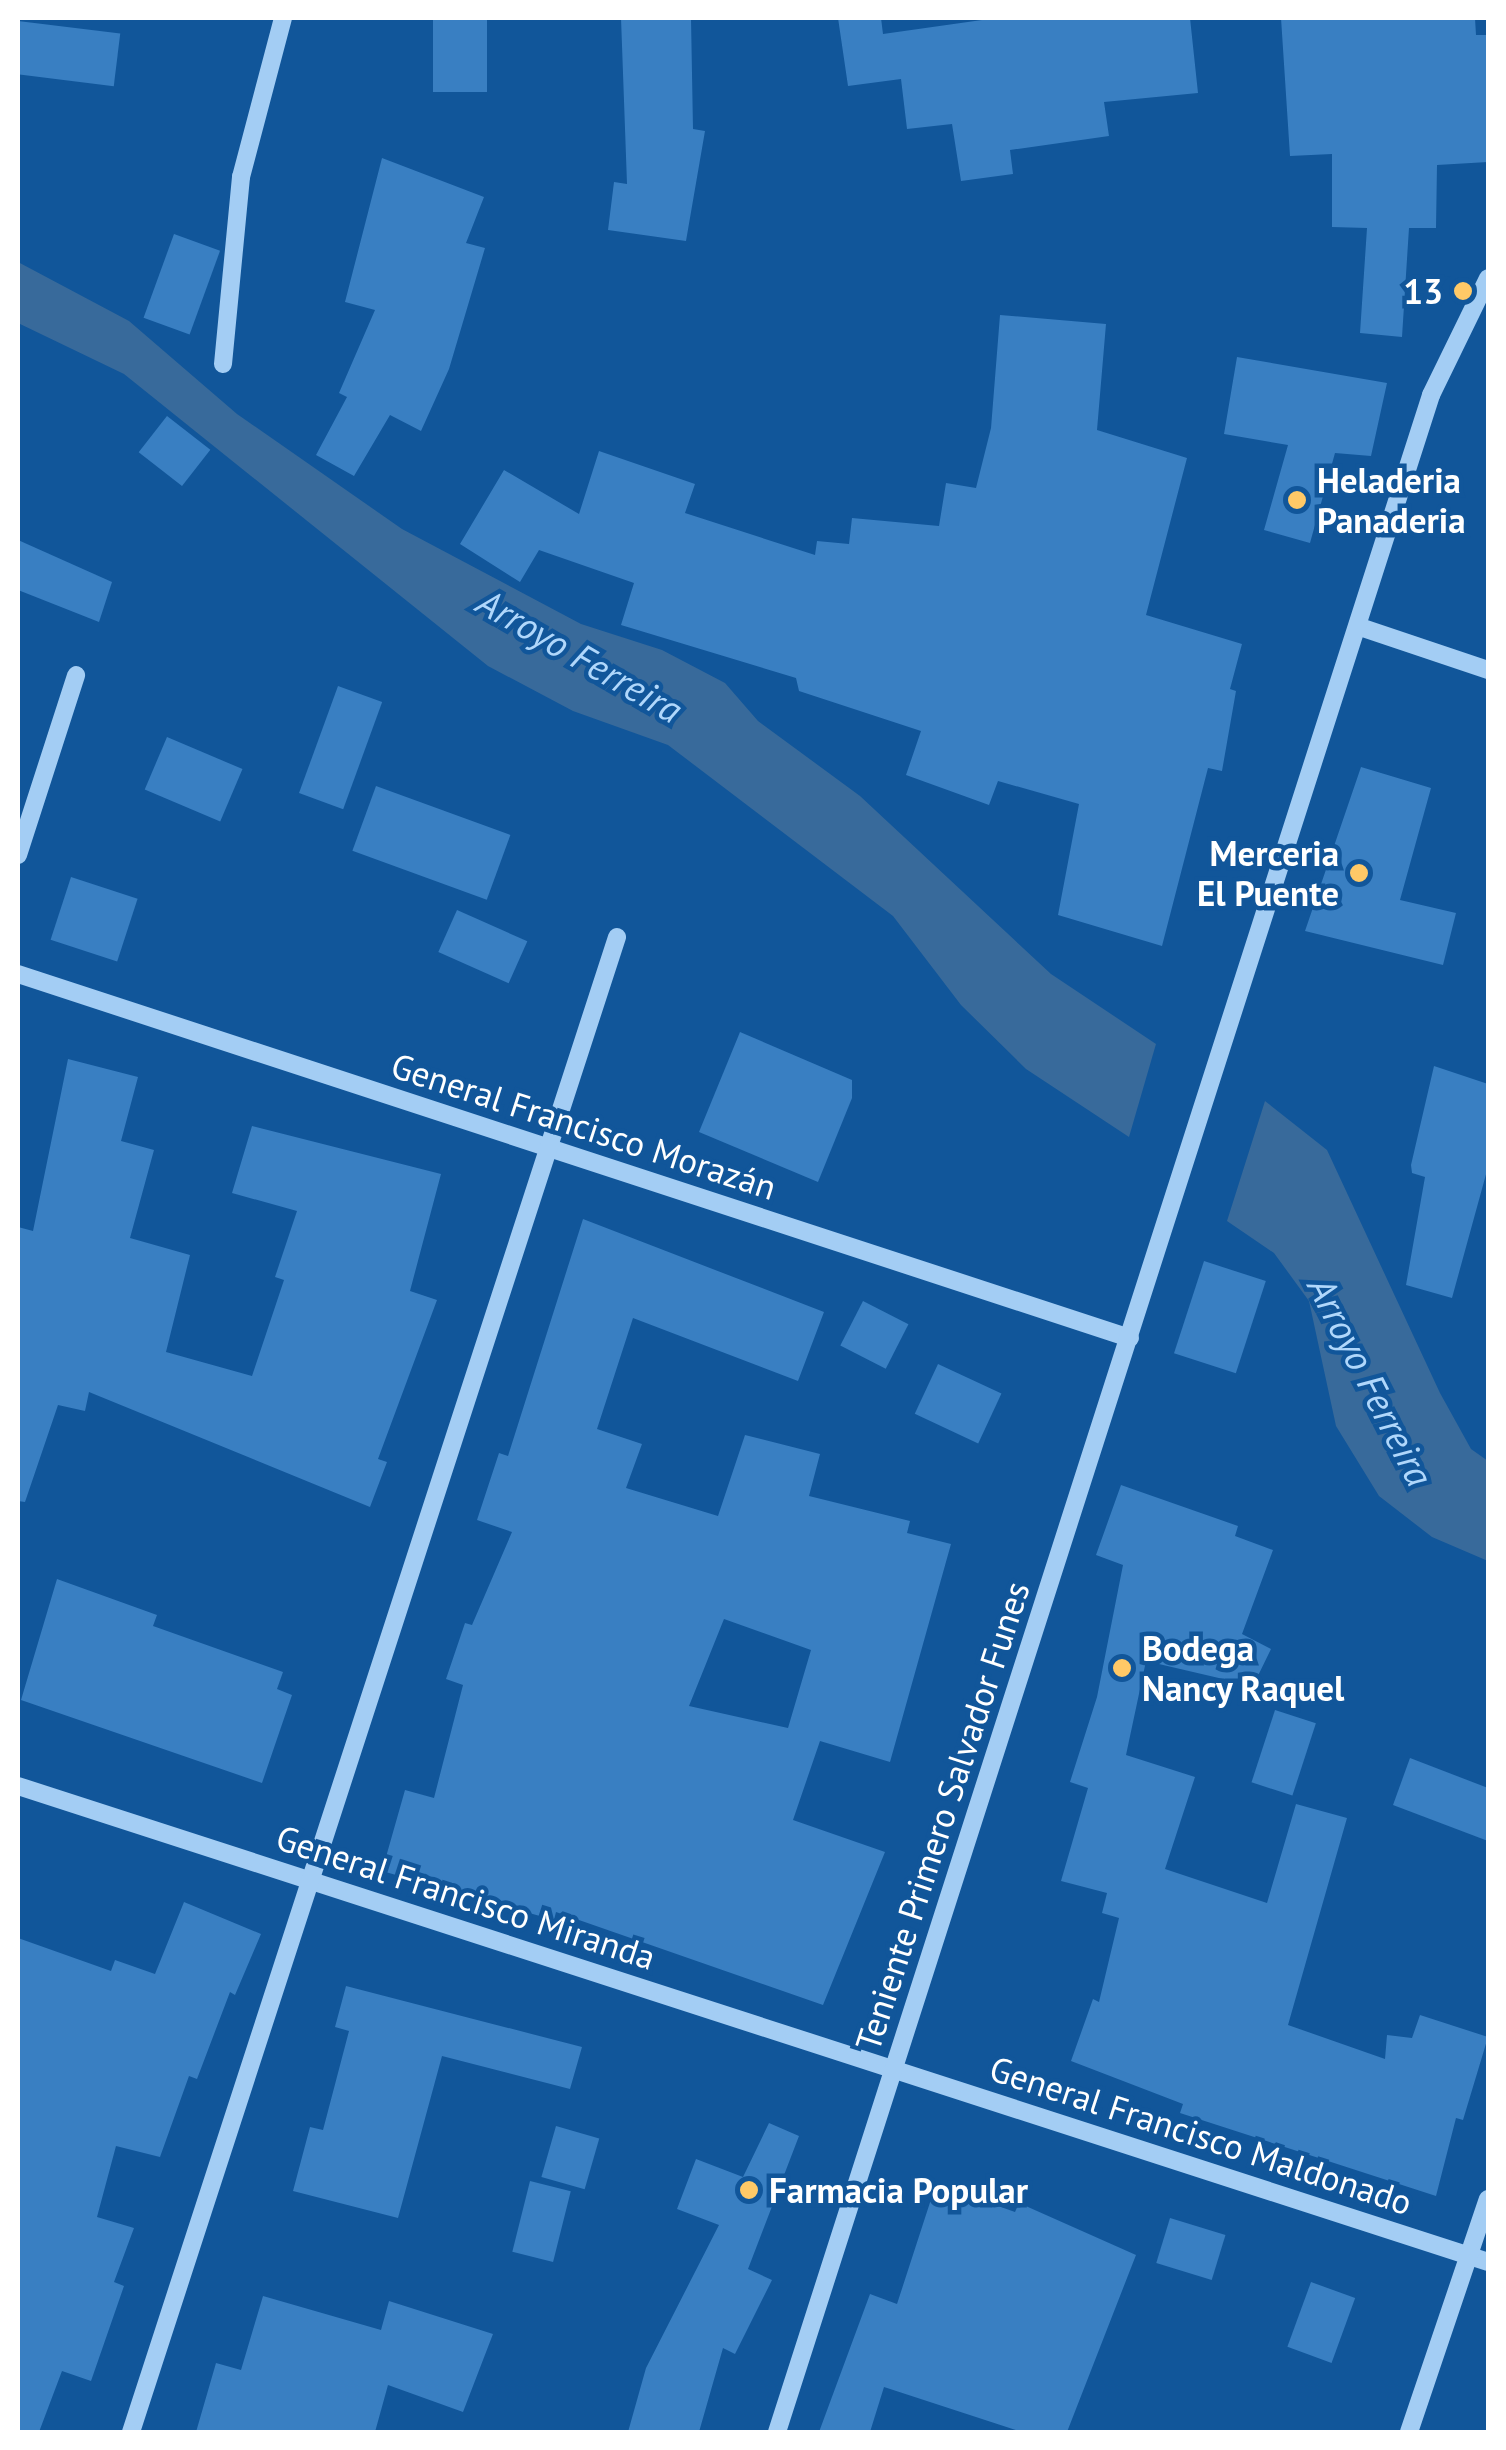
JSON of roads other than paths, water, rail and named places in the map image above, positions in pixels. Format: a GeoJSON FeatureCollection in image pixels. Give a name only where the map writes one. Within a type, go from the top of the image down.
{"type":"FeatureCollection","features":[{"type":"Feature","properties":{"kind":"street"},"geometry":{"type":"LineString","coordinates":[[223,364],[241,178],[283,18]]}},
{"type":"Feature","properties":{"kind":"street","name":"Teniente Primero Salvador Funes"},"geometry":{"type":"LineString","coordinates":[[777,2432],[1234,1020],[1431,395],[1488,278]]}},
{"type":"Feature","properties":{"kind":"street"},"geometry":{"type":"LineString","coordinates":[[1360,627],[1488,670]]}},
{"type":"Feature","properties":{"kind":"street"},"geometry":{"type":"LineString","coordinates":[[18,855],[76,675]]}},
{"type":"Feature","properties":{"kind":"street"},"geometry":{"type":"LineString","coordinates":[[132,2432],[617,937]]}},
{"type":"Feature","properties":{"kind":"street","name":"General Francisco Morazán"},"geometry":{"type":"LineString","coordinates":[[18,974],[1130,1338]]}},
{"type":"Feature","properties":{"kind":"street","name":"General Francisco Miranda"},"geometry":{"type":"LineString","coordinates":[[18,1786],[894,2070]]}},
{"type":"Feature","properties":{"kind":"street","name":"General Francisco Maldonado"},"geometry":{"type":"LineString","coordinates":[[894,2070],[1488,2262]]}},
{"type":"Feature","properties":{"kind":"street"},"geometry":{"type":"LineString","coordinates":[[1409,2432],[1488,2199]]}},
{"type":"Feature","properties":{"kind":"water","name":"Arroyo Ferreira"},"geometry":{"type":"Polygon","coordinates":[[[18,262],[129,321],[237,414],[402,529],[581,624],[662,650],[725,683],[758,721],[860,796],[1051,974],[1156,1044],[1129,1137],[1026,1069],[961,1005],[893,916],[668,745],[573,711],[488,666],[124,374],[18,323],[18,262]]]}},
{"type":"Feature","properties":{"kind":"water","name":"Arroyo Ferreira"},"geometry":{"type":"Polygon","coordinates":[[[1265,1101],[1327,1150],[1440,1393],[1471,1449],[1488,1461],[1488,1561],[1432,1537],[1379,1496],[1336,1426],[1309,1301],[1274,1253],[1227,1221],[1265,1101]]]}},
{"type":"Feature","properties":{"kind":"place","name":"13"},"geometry":{"type":"Point","coordinates":[1463,291]}},
{"type":"Feature","properties":{"kind":"place","name":"Heladeria Panaderia"},"geometry":{"type":"Point","coordinates":[1297,500]}},
{"type":"Feature","properties":{"kind":"place","name":"Merceria El Puente"},"geometry":{"type":"Point","coordinates":[1359,873]}},
{"type":"Feature","properties":{"kind":"place","name":"Bodega Nancy Raquel"},"geometry":{"type":"Point","coordinates":[1122,1668]}},
{"type":"Feature","properties":{"kind":"place","name":"Farmacia Popular"},"geometry":{"type":"Point","coordinates":[749,2190]}}]}
